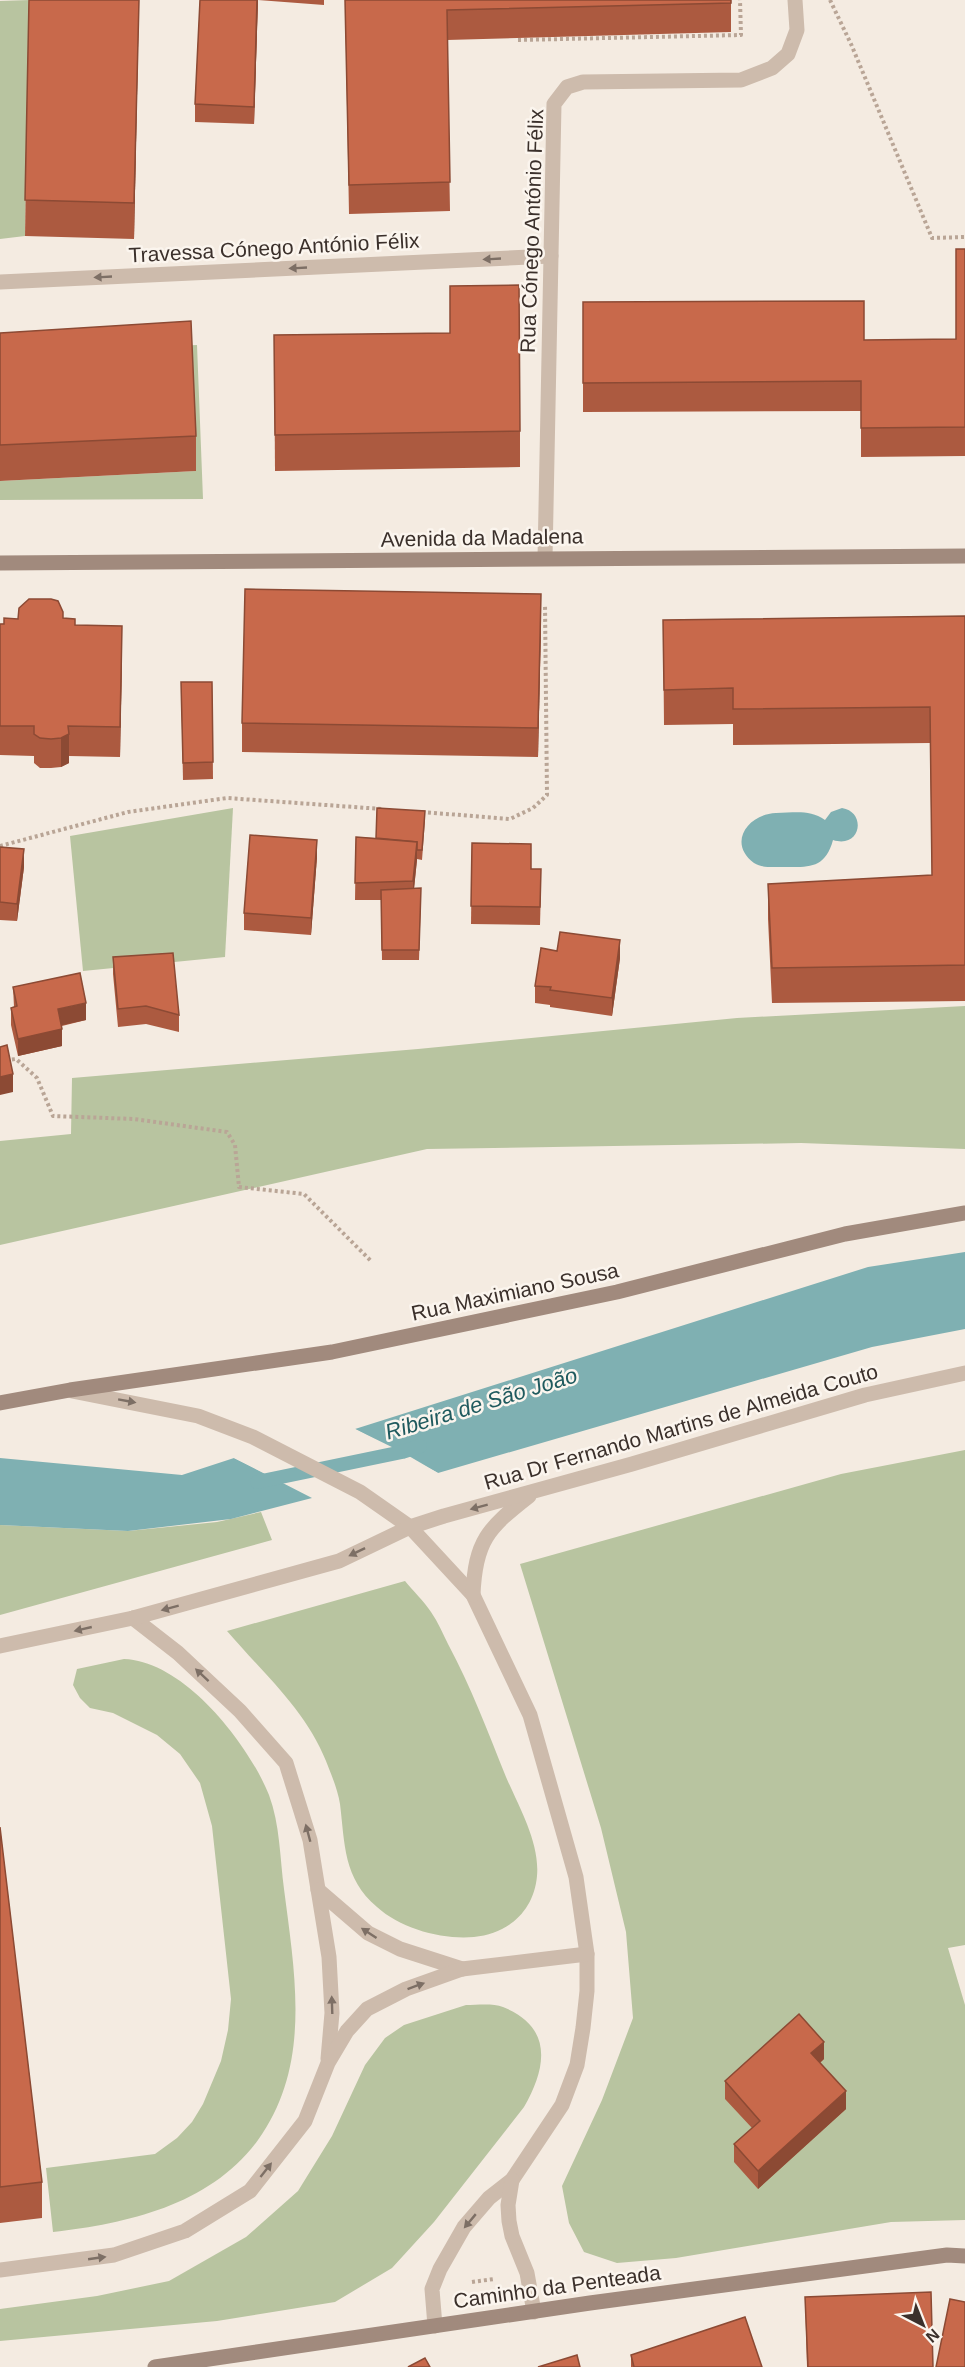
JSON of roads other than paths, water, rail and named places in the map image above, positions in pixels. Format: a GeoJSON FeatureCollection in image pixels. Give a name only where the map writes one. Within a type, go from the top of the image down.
{"type":"FeatureCollection","features":[{"type":"Feature","properties":{"kind":"street","name":"Rua Cónego António Félix"},"geometry":{"type":"LineString","coordinates":[[545,558],[554,104],[567,87],[583,82],[741,80],[772,68],[788,54],[797,30],[795,0]]}},
{"type":"Feature","properties":{"kind":"street","name":"Travessa Cónego António Félix"},"geometry":{"type":"LineString","coordinates":[[0,282],[551,256]]}},
{"type":"Feature","properties":{"kind":"street","name":"Avenida da Madalena"},"geometry":{"type":"LineString","coordinates":[[0,563],[965,556]]}},
{"type":"Feature","properties":{"kind":"street","name":"Rua Maximiano Sousa"},"geometry":{"type":"LineString","coordinates":[[0,1403],[70,1390],[332,1352],[617,1292],[845,1234],[965,1213]]}},
{"type":"Feature","properties":{"kind":"street","name":"Rua Dr Fernando Martins de Almeida Couto"},"geometry":{"type":"LineString","coordinates":[[0,1646],[133,1618],[339,1561],[410,1527],[865,1395],[965,1373]]}},
{"type":"Feature","properties":{"kind":"street"},"geometry":{"type":"LineString","coordinates":[[70,1390],[198,1416],[254,1437],[360,1492],[410,1527],[473,1595],[530,1715],[544,1757],[576,1877],[586,1954],[587,1991],[577,2066],[562,2105],[512,2180],[489,2198],[464,2227],[450,2249],[432,2289],[435,2326]]}},
{"type":"Feature","properties":{"kind":"street"},"geometry":{"type":"LineString","coordinates":[[473,1595],[474,1575],[482,1541],[509,1511],[535,1491]]}},
{"type":"Feature","properties":{"kind":"street"},"geometry":{"type":"LineString","coordinates":[[133,1618],[178,1653],[240,1711],[286,1763],[310,1840],[330,1957],[332,2013],[328,2063]]}},
{"type":"Feature","properties":{"kind":"street"},"geometry":{"type":"LineString","coordinates":[[318,1890],[368,1934],[400,1949],[462,1969]]}},
{"type":"Feature","properties":{"kind":"street"},"geometry":{"type":"LineString","coordinates":[[0,2271],[114,2255],[185,2231],[249,2191],[305,2121],[328,2063],[347,2031],[367,2009],[406,1989],[462,1969],[586,1954]]}},
{"type":"Feature","properties":{"kind":"street"},"geometry":{"type":"LineString","coordinates":[[512,2180],[508,2205],[509,2221],[526,2273],[534,2312]]}},
{"type":"Feature","properties":{"kind":"street","name":"Caminho da Penteada"},"geometry":{"type":"LineString","coordinates":[[155,2367],[947,2255],[965,2256]]}},
{"type":"Feature","properties":{"kind":"water"},"geometry":{"type":"Polygon","coordinates":[[[842,808],[850,811],[858,822],[855,835],[842,841],[833,840],[825,857],[814,865],[760,866],[746,855],[742,847],[744,831],[757,818],[776,813],[801,812],[813,814],[825,820],[831,812],[842,808]]]}},
{"type":"Feature","properties":{"kind":"water"},"geometry":{"type":"Polygon","coordinates":[[[965,1252],[965,1329],[872,1347],[438,1473],[355,1429],[868,1267],[965,1252]]]}},
{"type":"Feature","properties":{"kind":"water"},"geometry":{"type":"Polygon","coordinates":[[[0,1458],[182,1475],[234,1458],[312,1498],[231,1519],[128,1531],[0,1525],[0,1458]]]}},
{"type":"Feature","properties":{"kind":"waterway","name":"Ribeira de São João"},"geometry":{"type":"LineString","coordinates":[[257,1482],[402,1452],[420,1446]]}}]}
